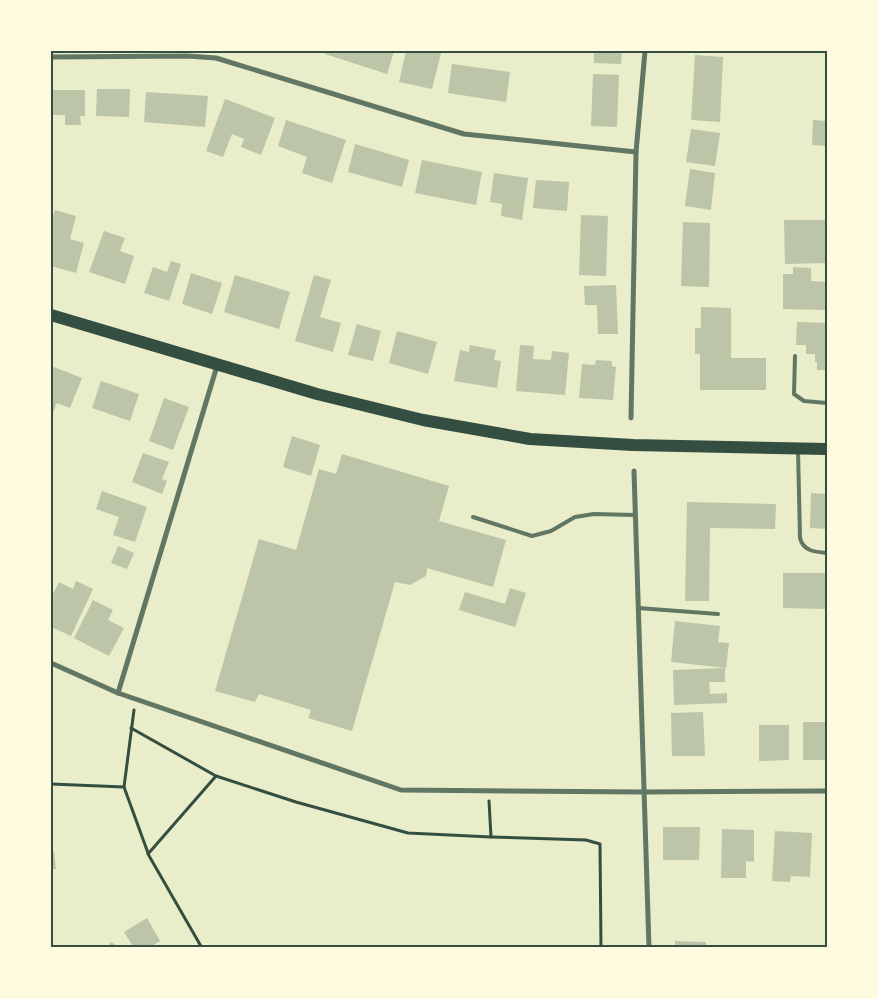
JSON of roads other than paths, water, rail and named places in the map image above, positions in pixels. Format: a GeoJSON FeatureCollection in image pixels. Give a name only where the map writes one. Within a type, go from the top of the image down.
{"type":"FeatureCollection","features":[{"type":"Feature","properties":{"kind":"main road"},"geometry":{"type":"LineString","coordinates":[[51,315],[317,394],[423,420],[530,439],[633,445],[827,449]]}},
{"type":"Feature","properties":{"kind":"street"},"geometry":{"type":"LineString","coordinates":[[631,418],[636,152],[645,51]]}},
{"type":"Feature","properties":{"kind":"street"},"geometry":{"type":"LineString","coordinates":[[51,57],[189,54],[216,58],[464,134],[636,152]]}},
{"type":"Feature","properties":{"kind":"street"},"geometry":{"type":"LineString","coordinates":[[118,693],[218,365]]}},
{"type":"Feature","properties":{"kind":"street"},"geometry":{"type":"LineString","coordinates":[[634,470],[648,948]]}},
{"type":"Feature","properties":{"kind":"street"},"geometry":{"type":"LineString","coordinates":[[51,663],[136,700],[401,790],[827,792]]}},
{"type":"Feature","properties":{"kind":"lane"},"geometry":{"type":"LineString","coordinates":[[795,356],[794,394],[804,401],[827,403]]}},
{"type":"Feature","properties":{"kind":"lane"},"geometry":{"type":"LineString","coordinates":[[798,448],[800,538],[802,544],[811,551],[827,552]]}},
{"type":"Feature","properties":{"kind":"lane"},"geometry":{"type":"LineString","coordinates":[[473,517],[532,536],[551,531],[575,517],[594,514],[635,515]]}},
{"type":"Feature","properties":{"kind":"lane"},"geometry":{"type":"LineString","coordinates":[[638,608],[718,614]]}}]}
